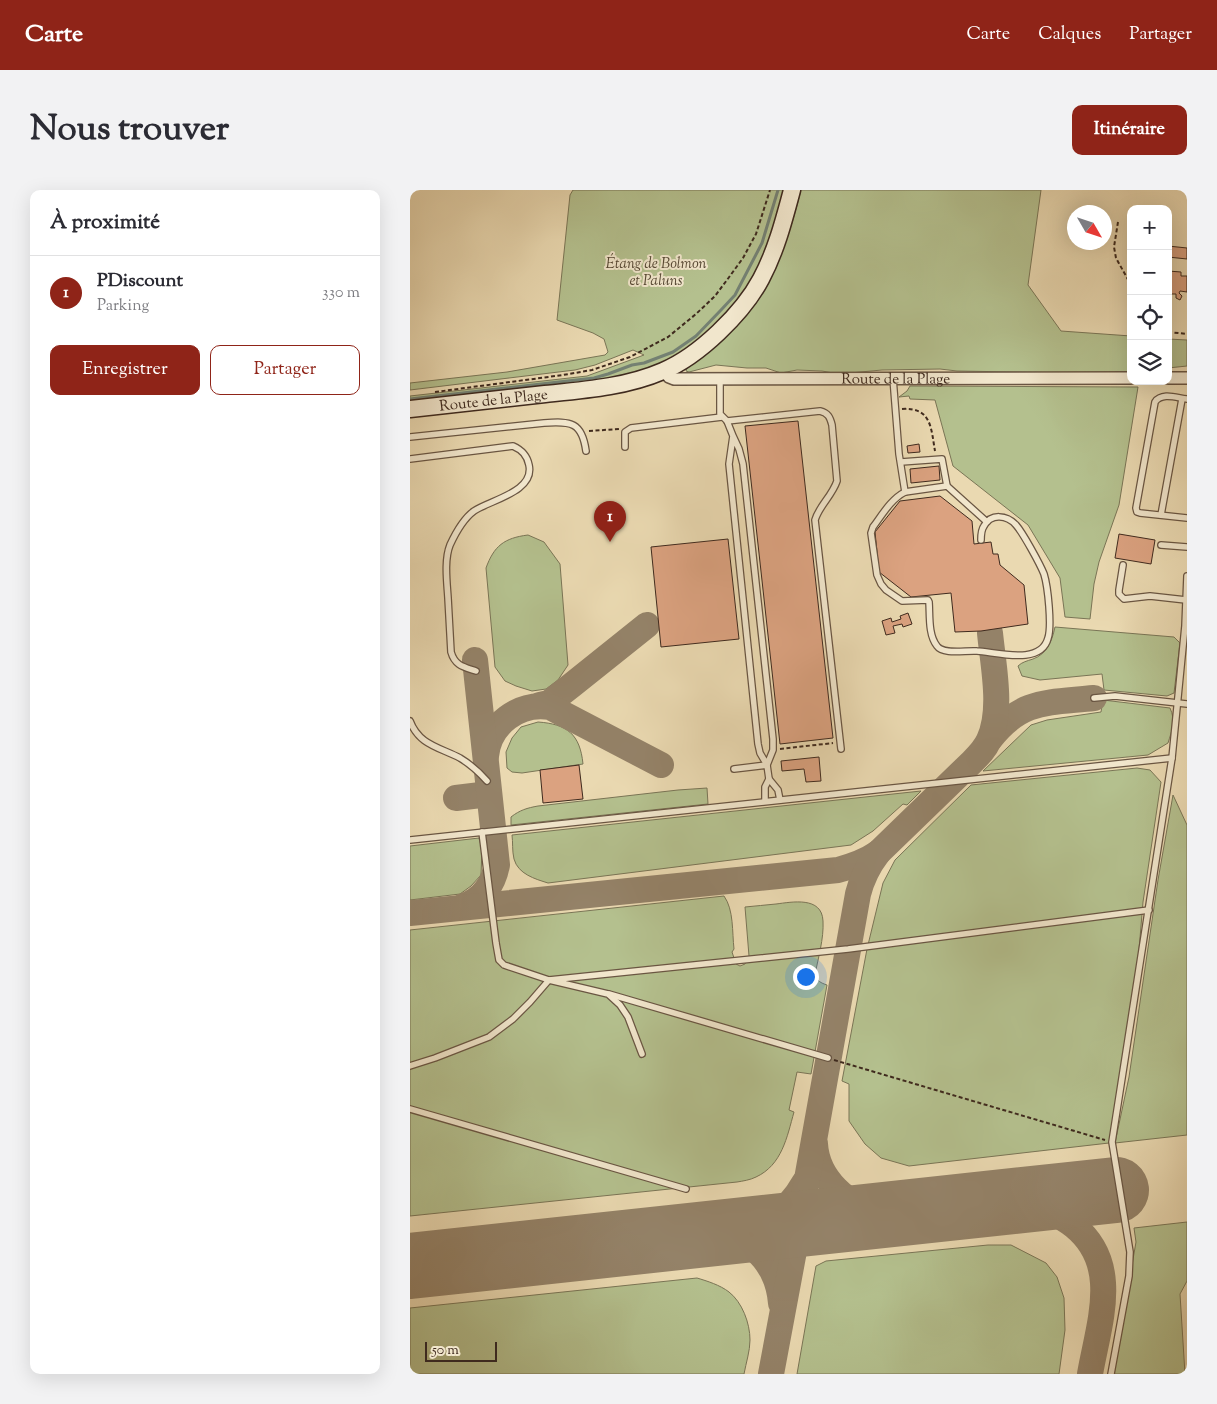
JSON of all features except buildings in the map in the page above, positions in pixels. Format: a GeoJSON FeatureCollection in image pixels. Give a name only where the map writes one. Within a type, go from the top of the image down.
{"type":"FeatureCollection","features":[{"type":"Feature","properties":{"kind":"street","name":"Route de la Plage"},"geometry":{"type":"LineString","coordinates":[[410,409],[605,387],[664,371],[703,345],[746,304],[761,280],[772,254],[792,190]]}},
{"type":"Feature","properties":{"kind":"street","name":"Route de la Plage"},"geometry":{"type":"LineString","coordinates":[[664,371],[669,377],[674,379],[1127,378]]}},
{"type":"Feature","properties":{"kind":"street"},"geometry":{"type":"LineString","coordinates":[[1172,378],[1187,378]]}},
{"type":"Feature","properties":{"kind":"lane"},"geometry":{"type":"LineString","coordinates":[[720,378],[719,410],[739,449],[743,464],[773,738],[772,750],[767,765]]}},
{"type":"Feature","properties":{"kind":"lane"},"geometry":{"type":"LineString","coordinates":[[892,378],[906,492]]}},
{"type":"Feature","properties":{"kind":"lane"},"geometry":{"type":"LineString","coordinates":[[1161,515],[1184,399],[1162,396],[1157,398],[1155,402],[1136,508],[1137,512],[1140,513],[1187,518]]}},
{"type":"Feature","properties":{"kind":"lane"},"geometry":{"type":"LineString","coordinates":[[624,447],[624,436],[627,430],[631,428],[820,410],[830,418],[837,481],[817,513],[815,520],[841,749]]}},
{"type":"Feature","properties":{"kind":"lane"},"geometry":{"type":"LineString","coordinates":[[410,437],[544,422],[562,422],[572,424],[580,431],[586,451]]}},
{"type":"Feature","properties":{"kind":"lane"},"geometry":{"type":"LineString","coordinates":[[733,436],[729,464],[758,744],[760,753],[767,765],[769,779],[778,790],[780,800]]}},
{"type":"Feature","properties":{"kind":"lane"},"geometry":{"type":"LineString","coordinates":[[410,459],[513,446],[520,449],[528,458],[530,470],[526,481],[516,491],[474,511],[459,527],[449,547],[446,571],[451,652],[453,659],[457,663],[476,671]]}},
{"type":"Feature","properties":{"kind":"lane"},"geometry":{"type":"LineString","coordinates":[[901,462],[941,458],[947,486],[987,522]]}},
{"type":"Feature","properties":{"kind":"lane"},"geometry":{"type":"LineString","coordinates":[[947,486],[906,492],[894,499],[873,527],[871,532],[877,575],[881,584],[886,590],[902,601],[928,600],[933,640],[941,650],[947,652],[975,651],[1013,656],[1032,654],[1042,648],[1048,641],[1050,633],[1050,617],[1045,577],[1042,568],[1016,526],[1010,520],[995,517],[987,522],[982,531],[981,540]]}},
{"type":"Feature","properties":{"kind":"lane"},"geometry":{"type":"LineString","coordinates":[[1161,545],[1187,547]]}},
{"type":"Feature","properties":{"kind":"lane"},"geometry":{"type":"LineString","coordinates":[[1123,566],[1119,590],[1121,598],[1150,596],[1186,600]]}},
{"type":"Feature","properties":{"kind":"lane"},"geometry":{"type":"LineString","coordinates":[[1111,1374],[1129,1276],[1130,1252],[1112,1142],[1172,758],[1187,576]]}},
{"type":"Feature","properties":{"kind":"lane"},"geometry":{"type":"LineString","coordinates":[[1094,698],[1115,696],[1187,704]]}},
{"type":"Feature","properties":{"kind":"lane"},"geometry":{"type":"LineString","coordinates":[[410,721],[418,737],[460,758],[472,766],[487,781]]}},
{"type":"Feature","properties":{"kind":"lane"},"geometry":{"type":"LineString","coordinates":[[410,840],[1172,758]]}},
{"type":"Feature","properties":{"kind":"lane"},"geometry":{"type":"LineString","coordinates":[[734,769],[767,765]]}},
{"type":"Feature","properties":{"kind":"lane"},"geometry":{"type":"LineString","coordinates":[[765,801],[765,787],[769,779]]}},
{"type":"Feature","properties":{"kind":"lane"},"geometry":{"type":"LineString","coordinates":[[482,832],[496,943],[499,960],[504,965],[548,980],[608,994],[828,1058]]}},
{"type":"Feature","properties":{"kind":"lane"},"geometry":{"type":"LineString","coordinates":[[410,1066],[489,1037],[530,1002],[548,980],[848,949],[1149,910]]}},
{"type":"Feature","properties":{"kind":"lane"},"geometry":{"type":"LineString","coordinates":[[608,994],[620,1005],[628,1017],[642,1054]]}},
{"type":"Feature","properties":{"kind":"lane"},"geometry":{"type":"LineString","coordinates":[[410,1110],[686,1189]]}},
{"type":"Feature","properties":{"kind":"path"},"geometry":{"type":"LineString","coordinates":[[436,392],[592,370],[630,357],[668,337],[716,296],[756,234],[770,190]]}},
{"type":"Feature","properties":{"kind":"path"},"geometry":{"type":"LineString","coordinates":[[1118,222],[1114,248],[1116,258],[1127,278]]}},
{"type":"Feature","properties":{"kind":"path"},"geometry":{"type":"LineString","coordinates":[[1172,332],[1187,334]]}},
{"type":"Feature","properties":{"kind":"path"},"geometry":{"type":"LineString","coordinates":[[895,410],[911,408],[923,413],[930,424],[937,458]]}},
{"type":"Feature","properties":{"kind":"path"},"geometry":{"type":"LineString","coordinates":[[580,431],[627,430]]}},
{"type":"Feature","properties":{"kind":"path"},"geometry":{"type":"LineString","coordinates":[[772,750],[840,742]]}},
{"type":"Feature","properties":{"kind":"path"},"geometry":{"type":"LineString","coordinates":[[828,1058],[1112,1142]]}},
{"type":"Feature","properties":{"kind":"green space","name":"Étang de Bolmon et Paluns"},"geometry":{"type":"Polygon","coordinates":[[[573,190],[787,190],[762,266],[727,318],[668,363],[631,375],[590,384],[410,404],[410,396],[587,376],[644,355],[633,350],[595,365],[575,370],[410,390],[410,383],[507,372],[605,355],[608,352],[604,339],[557,320],[570,195],[573,190]]]}},
{"type":"Feature","properties":{"kind":"green space"},"geometry":{"type":"Polygon","coordinates":[[[801,190],[1041,190],[1028,285],[1061,331],[1127,336],[1127,374],[957,371],[940,369],[882,370],[839,374],[797,370],[781,373],[766,368],[716,365],[689,372],[686,371],[687,367],[719,341],[750,310],[770,279],[791,226],[801,190]]]}},
{"type":"Feature","properties":{"kind":"green space"},"geometry":{"type":"Polygon","coordinates":[[[1172,339],[1187,340],[1187,366],[1172,368],[1172,339]]]}},
{"type":"Feature","properties":{"kind":"green space"},"geometry":{"type":"Polygon","coordinates":[[[910,386],[1138,387],[1119,505],[1099,562],[1094,584],[1090,619],[1065,617],[1060,578],[1028,525],[953,466],[935,400],[910,399],[909,396],[899,397],[910,386]]]}},
{"type":"Feature","properties":{"kind":"green space"},"geometry":{"type":"Polygon","coordinates":[[[528,535],[544,542],[560,564],[568,665],[558,680],[546,689],[532,691],[505,681],[495,667],[486,568],[489,560],[501,544],[512,538],[528,535]]]}},
{"type":"Feature","properties":{"kind":"green space"},"geometry":{"type":"Polygon","coordinates":[[[1055,627],[1174,637],[1180,643],[1174,693],[1167,696],[1104,690],[1102,674],[1040,680],[1022,676],[1018,666],[1042,654],[1050,642],[1055,627]]]}},
{"type":"Feature","properties":{"kind":"green space"},"geometry":{"type":"Polygon","coordinates":[[[1103,700],[1170,708],[1173,721],[1168,743],[1148,755],[983,771],[1031,725],[1047,720],[1101,712],[1103,700]]]}},
{"type":"Feature","properties":{"kind":"green space"},"geometry":{"type":"Polygon","coordinates":[[[538,722],[557,725],[570,732],[579,745],[583,764],[522,773],[512,772],[507,768],[506,752],[512,738],[521,727],[538,722]]]}},
{"type":"Feature","properties":{"kind":"green space"},"geometry":{"type":"Polygon","coordinates":[[[1137,768],[1150,770],[1161,782],[1143,902],[1139,950],[1128,1028],[1109,1143],[909,1166],[881,1158],[865,1144],[849,1121],[849,1084],[842,1081],[867,949],[883,883],[895,860],[971,785],[1137,768]]]}},
{"type":"Feature","properties":{"kind":"green space"},"geometry":{"type":"Polygon","coordinates":[[[707,788],[708,804],[511,825],[511,817],[524,810],[538,806],[707,788]]]}},
{"type":"Feature","properties":{"kind":"green space"},"geometry":{"type":"Polygon","coordinates":[[[921,791],[907,805],[903,804],[873,831],[851,845],[548,883],[533,878],[519,869],[513,856],[512,835],[921,791]]]}},
{"type":"Feature","properties":{"kind":"green space"},"geometry":{"type":"Polygon","coordinates":[[[1173,795],[1187,825],[1187,1135],[1115,1143],[1129,1077],[1158,880],[1173,795]]]}},
{"type":"Feature","properties":{"kind":"green space"},"geometry":{"type":"Polygon","coordinates":[[[479,838],[482,849],[481,875],[471,886],[460,894],[410,900],[410,846],[479,838]]]}},
{"type":"Feature","properties":{"kind":"green space"},"geometry":{"type":"Polygon","coordinates":[[[724,896],[731,914],[734,949],[732,952],[736,964],[740,966],[745,964],[749,956],[745,907],[805,902],[817,908],[821,913],[823,921],[822,942],[815,975],[817,979],[827,985],[811,1074],[797,1072],[789,1110],[794,1112],[789,1131],[778,1158],[772,1165],[756,1177],[737,1182],[410,1216],[410,930],[724,896]]]}},
{"type":"Feature","properties":{"kind":"green space"},"geometry":{"type":"Polygon","coordinates":[[[1187,1222],[1187,1281],[1180,1294],[1185,1374],[1113,1374],[1136,1242],[1134,1228],[1187,1222]]]}},
{"type":"Feature","properties":{"kind":"green space"},"geometry":{"type":"Polygon","coordinates":[[[988,1245],[1011,1245],[1046,1263],[1057,1277],[1064,1298],[1065,1330],[1059,1374],[797,1374],[816,1266],[826,1261],[988,1245]]]}},
{"type":"Feature","properties":{"kind":"green space"},"geometry":{"type":"Polygon","coordinates":[[[697,1278],[725,1290],[734,1296],[741,1307],[750,1333],[749,1353],[744,1374],[410,1374],[410,1308],[697,1278]]]}},
{"type":"Feature","properties":{"kind":"waterway"},"geometry":{"type":"LineString","coordinates":[[410,399],[594,378],[673,352],[696,336],[735,295],[762,243],[778,190]]}},
{"type":"Feature","properties":{"kind":"taxiway"},"geometry":{"type":"LineString","coordinates":[[540,705],[549,703],[647,625]]}},
{"type":"Feature","properties":{"kind":"taxiway"},"geometry":{"type":"LineString","coordinates":[[410,913],[838,870],[864,861],[878,853],[982,752],[987,743],[993,728],[996,701],[990,633]]}},
{"type":"Feature","properties":{"kind":"taxiway"},"geometry":{"type":"LineString","coordinates":[[464,906],[482,895],[490,885],[497,865],[475,660]]}},
{"type":"Feature","properties":{"kind":"taxiway"},"geometry":{"type":"LineString","coordinates":[[990,739],[1013,716],[1036,705],[1094,698]]}},
{"type":"Feature","properties":{"kind":"taxiway"},"geometry":{"type":"LineString","coordinates":[[486,756],[488,745],[499,725],[517,712],[538,706],[550,707],[661,765]]}},
{"type":"Feature","properties":{"kind":"taxiway"},"geometry":{"type":"LineString","coordinates":[[456,798],[489,794]]}},
{"type":"Feature","properties":{"kind":"taxiway"},"geometry":{"type":"LineString","coordinates":[[771,1374],[858,894],[866,872],[878,853]]}},
{"type":"Feature","properties":{"kind":"taxiway"},"geometry":{"type":"LineString","coordinates":[[815,1144],[821,1168],[836,1189],[846,1197],[868,1209],[908,1213]]}},
{"type":"Feature","properties":{"kind":"taxiway"},"geometry":{"type":"LineString","coordinates":[[731,1232],[774,1216],[790,1203],[804,1183]]}},
{"type":"Feature","properties":{"kind":"taxiway"},"geometry":{"type":"LineString","coordinates":[[1015,1201],[1047,1210],[1061,1217],[1074,1226],[1094,1250],[1100,1265],[1103,1294],[1101,1317],[1090,1374]]}},
{"type":"Feature","properties":{"kind":"taxiway"},"geometry":{"type":"LineString","coordinates":[[712,1234],[739,1240],[760,1254],[774,1276],[779,1289],[781,1303]]}},
{"type":"Feature","properties":{"kind":"runway"},"geometry":{"type":"LineString","coordinates":[[410,1266],[1116,1190]]}},
{"type":"Feature","properties":{"kind":"place","name":"PDiscount"},"geometry":{"type":"Point","coordinates":[610,542]}}]}
